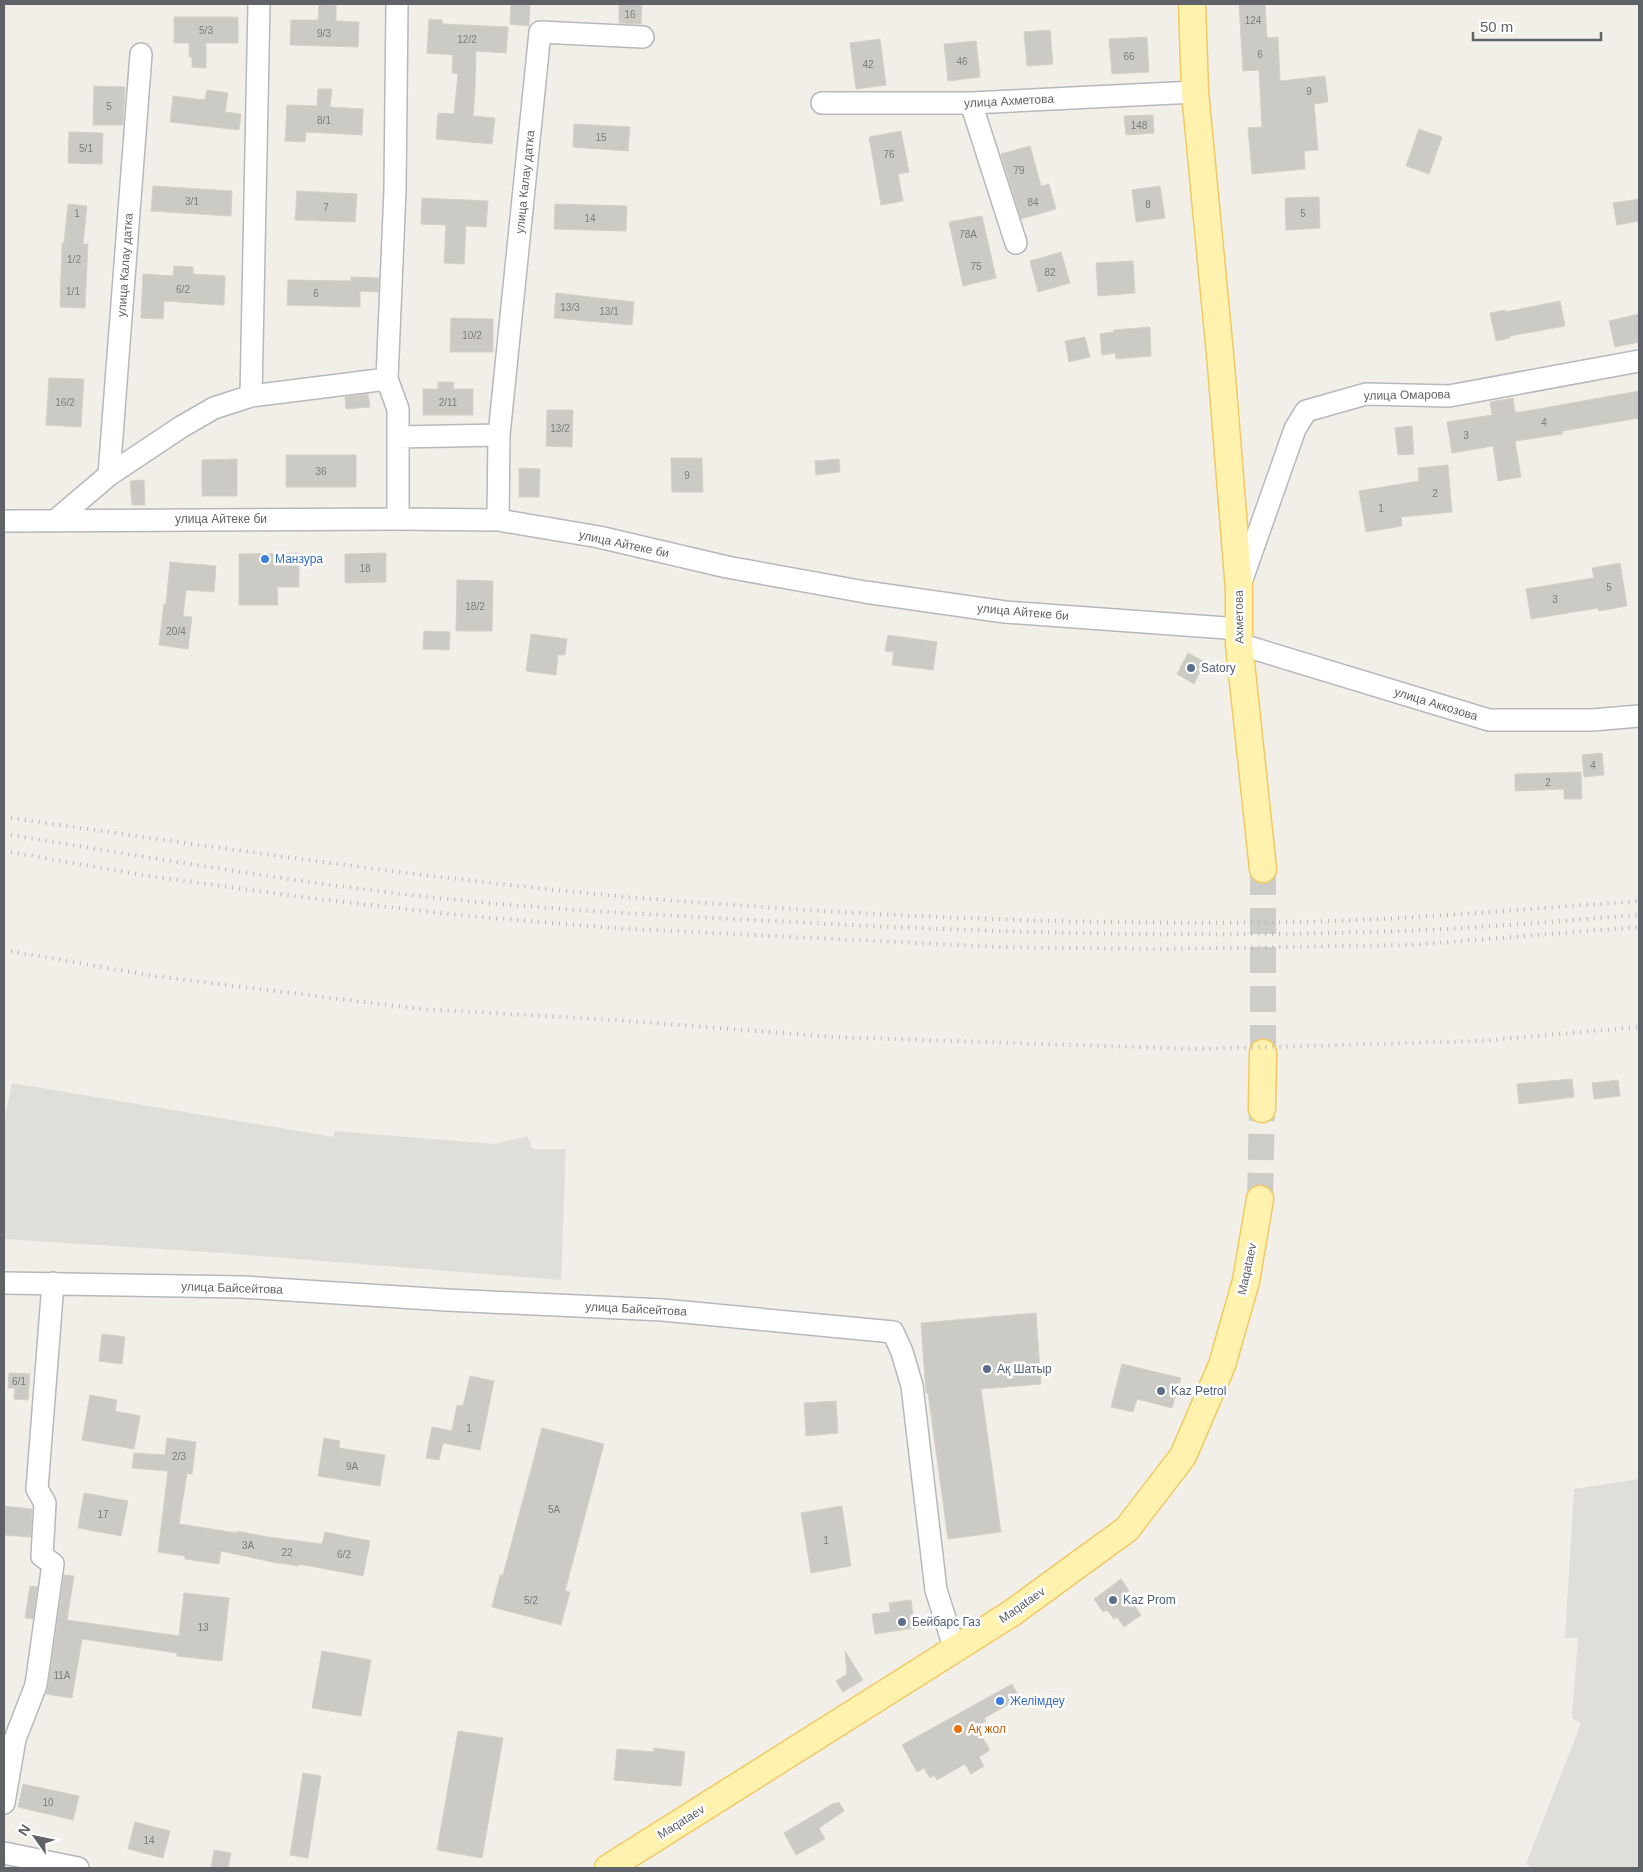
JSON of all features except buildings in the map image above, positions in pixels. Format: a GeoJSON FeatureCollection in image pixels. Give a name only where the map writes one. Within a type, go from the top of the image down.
{"type":"FeatureCollection","features":[{"type":"Feature","properties":{"kind":"main road"},"geometry":{"type":"LineString","coordinates":[[1192,4],[1195,92]]}},
{"type":"Feature","properties":{"kind":"main road","name":"Ахметова"},"geometry":{"type":"LineString","coordinates":[[1195,92],[1221,365],[1238,590],[1239,636],[1263,869]]}},
{"type":"Feature","properties":{"kind":"main road"},"geometry":{"type":"LineString","coordinates":[[1262,1109],[1263,1053]]}},
{"type":"Feature","properties":{"kind":"main road","name":"Maqataev"},"geometry":{"type":"LineString","coordinates":[[608,1868],[1012,1614],[1128,1529],[1182,1456],[1222,1365],[1246,1281],[1260,1199]]}},
{"type":"Feature","properties":{"kind":"street"},"geometry":{"type":"LineString","coordinates":[[252,396],[259,4]]}},
{"type":"Feature","properties":{"kind":"street"},"geometry":{"type":"LineString","coordinates":[[397,4],[394,200],[387,379],[398,409],[398,519]]}},
{"type":"Feature","properties":{"kind":"street","name":"улица Калау датка"},"geometry":{"type":"LineString","coordinates":[[498,520],[500,435],[540,32],[643,37]]}},
{"type":"Feature","properties":{"kind":"street","name":"улица Калау датка"},"geometry":{"type":"LineString","coordinates":[[109,475],[141,54]]}},
{"type":"Feature","properties":{"kind":"street","name":"улица Ахметова"},"geometry":{"type":"LineString","coordinates":[[822,103],[971,103],[1195,92]]}},
{"type":"Feature","properties":{"kind":"street"},"geometry":{"type":"LineString","coordinates":[[971,103],[1016,244]]}},
{"type":"Feature","properties":{"kind":"street","name":"улица Омарова"},"geometry":{"type":"LineString","coordinates":[[1238,590],[1296,429],[1306,411],[1366,394],[1449,396],[1639,361]]}},
{"type":"Feature","properties":{"kind":"street"},"geometry":{"type":"LineString","coordinates":[[56,520],[109,475],[181,427],[214,408],[252,396],[387,379]]}},
{"type":"Feature","properties":{"kind":"street"},"geometry":{"type":"LineString","coordinates":[[398,437],[500,435]]}},
{"type":"Feature","properties":{"kind":"street","name":"улица Айтеке би"},"geometry":{"type":"LineString","coordinates":[[4,521],[498,520],[599,538],[727,567],[864,592],[1005,612],[1239,636]]}},
{"type":"Feature","properties":{"kind":"street","name":"улица Аккозова"},"geometry":{"type":"LineString","coordinates":[[1239,636],[1489,720],[1592,720],[1639,716]]}},
{"type":"Feature","properties":{"kind":"street","name":"улица Байсейтова"},"geometry":{"type":"LineString","coordinates":[[4,1283],[242,1287],[447,1300],[663,1310],[893,1332],[902,1352],[912,1386],[936,1590],[955,1650]]}},
{"type":"Feature","properties":{"kind":"street"},"geometry":{"type":"LineString","coordinates":[[4,1803],[15,1739],[36,1685],[53,1564],[42,1556],[46,1503],[37,1489],[53,1283]]}},
{"type":"Feature","properties":{"kind":"street"},"geometry":{"type":"LineString","coordinates":[[4,1853],[78,1868]]}},
{"type":"Feature","properties":{"kind":"shaded area"},"geometry":{"type":"Polygon","coordinates":[[[12,1083],[334,1137],[334,1131],[495,1144],[527,1136],[533,1149],[566,1149],[561,1280],[223,1253],[4,1239],[4,1122],[12,1083]]]}},
{"type":"Feature","properties":{"kind":"shaded area"},"geometry":{"type":"Polygon","coordinates":[[[1639,1479],[1639,1868],[1533,1868],[1526,1864],[1581,1723],[1572,1718],[1578,1638],[1565,1638],[1574,1489],[1639,1479]]]}},
{"type":"Feature","properties":{"kind":"tunnel"},"geometry":{"type":"LineString","coordinates":[[1263,869],[1263,1053]]}},
{"type":"Feature","properties":{"kind":"tunnel"},"geometry":{"type":"LineString","coordinates":[[1260,1199],[1262,1109]]}},
{"type":"Feature","properties":{"kind":"railway"},"geometry":{"type":"LineString","coordinates":[[4,817],[463,880],[617,896],[817,911],[1021,920],[1225,923],[1423,917],[1639,901]]}},
{"type":"Feature","properties":{"kind":"railway"},"geometry":{"type":"LineString","coordinates":[[4,834],[240,872],[418,896],[588,911],[855,925],[1100,933],[1344,933],[1452,929],[1639,915]]}},
{"type":"Feature","properties":{"kind":"railway"},"geometry":{"type":"LineString","coordinates":[[4,851],[142,875],[309,898],[458,915],[613,928],[997,947],[1163,949],[1411,945],[1639,927]]}},
{"type":"Feature","properties":{"kind":"railway"},"geometry":{"type":"LineString","coordinates":[[4,950],[154,976],[421,1009],[615,1020],[834,1037],[1197,1049],[1480,1041],[1639,1027]]}},
{"type":"Feature","properties":{"kind":"place","name":"Манзура"},"geometry":{"type":"Point","coordinates":[265,559]}},
{"type":"Feature","properties":{"kind":"place","name":"Satory"},"geometry":{"type":"Point","coordinates":[1191,668]}},
{"type":"Feature","properties":{"kind":"place","name":"Ақ Шатыр"},"geometry":{"type":"Point","coordinates":[987,1369]}},
{"type":"Feature","properties":{"kind":"place","name":"Kaz Petrol"},"geometry":{"type":"Point","coordinates":[1161,1391]}},
{"type":"Feature","properties":{"kind":"place","name":"Kaz Prom"},"geometry":{"type":"Point","coordinates":[1113,1600]}},
{"type":"Feature","properties":{"kind":"place","name":"Бейбарс Газ"},"geometry":{"type":"Point","coordinates":[902,1622]}},
{"type":"Feature","properties":{"kind":"place","name":"Желімдеу"},"geometry":{"type":"Point","coordinates":[1000,1701]}},
{"type":"Feature","properties":{"kind":"place","name":"Ақ жол"},"geometry":{"type":"Point","coordinates":[958,1729]}}]}
